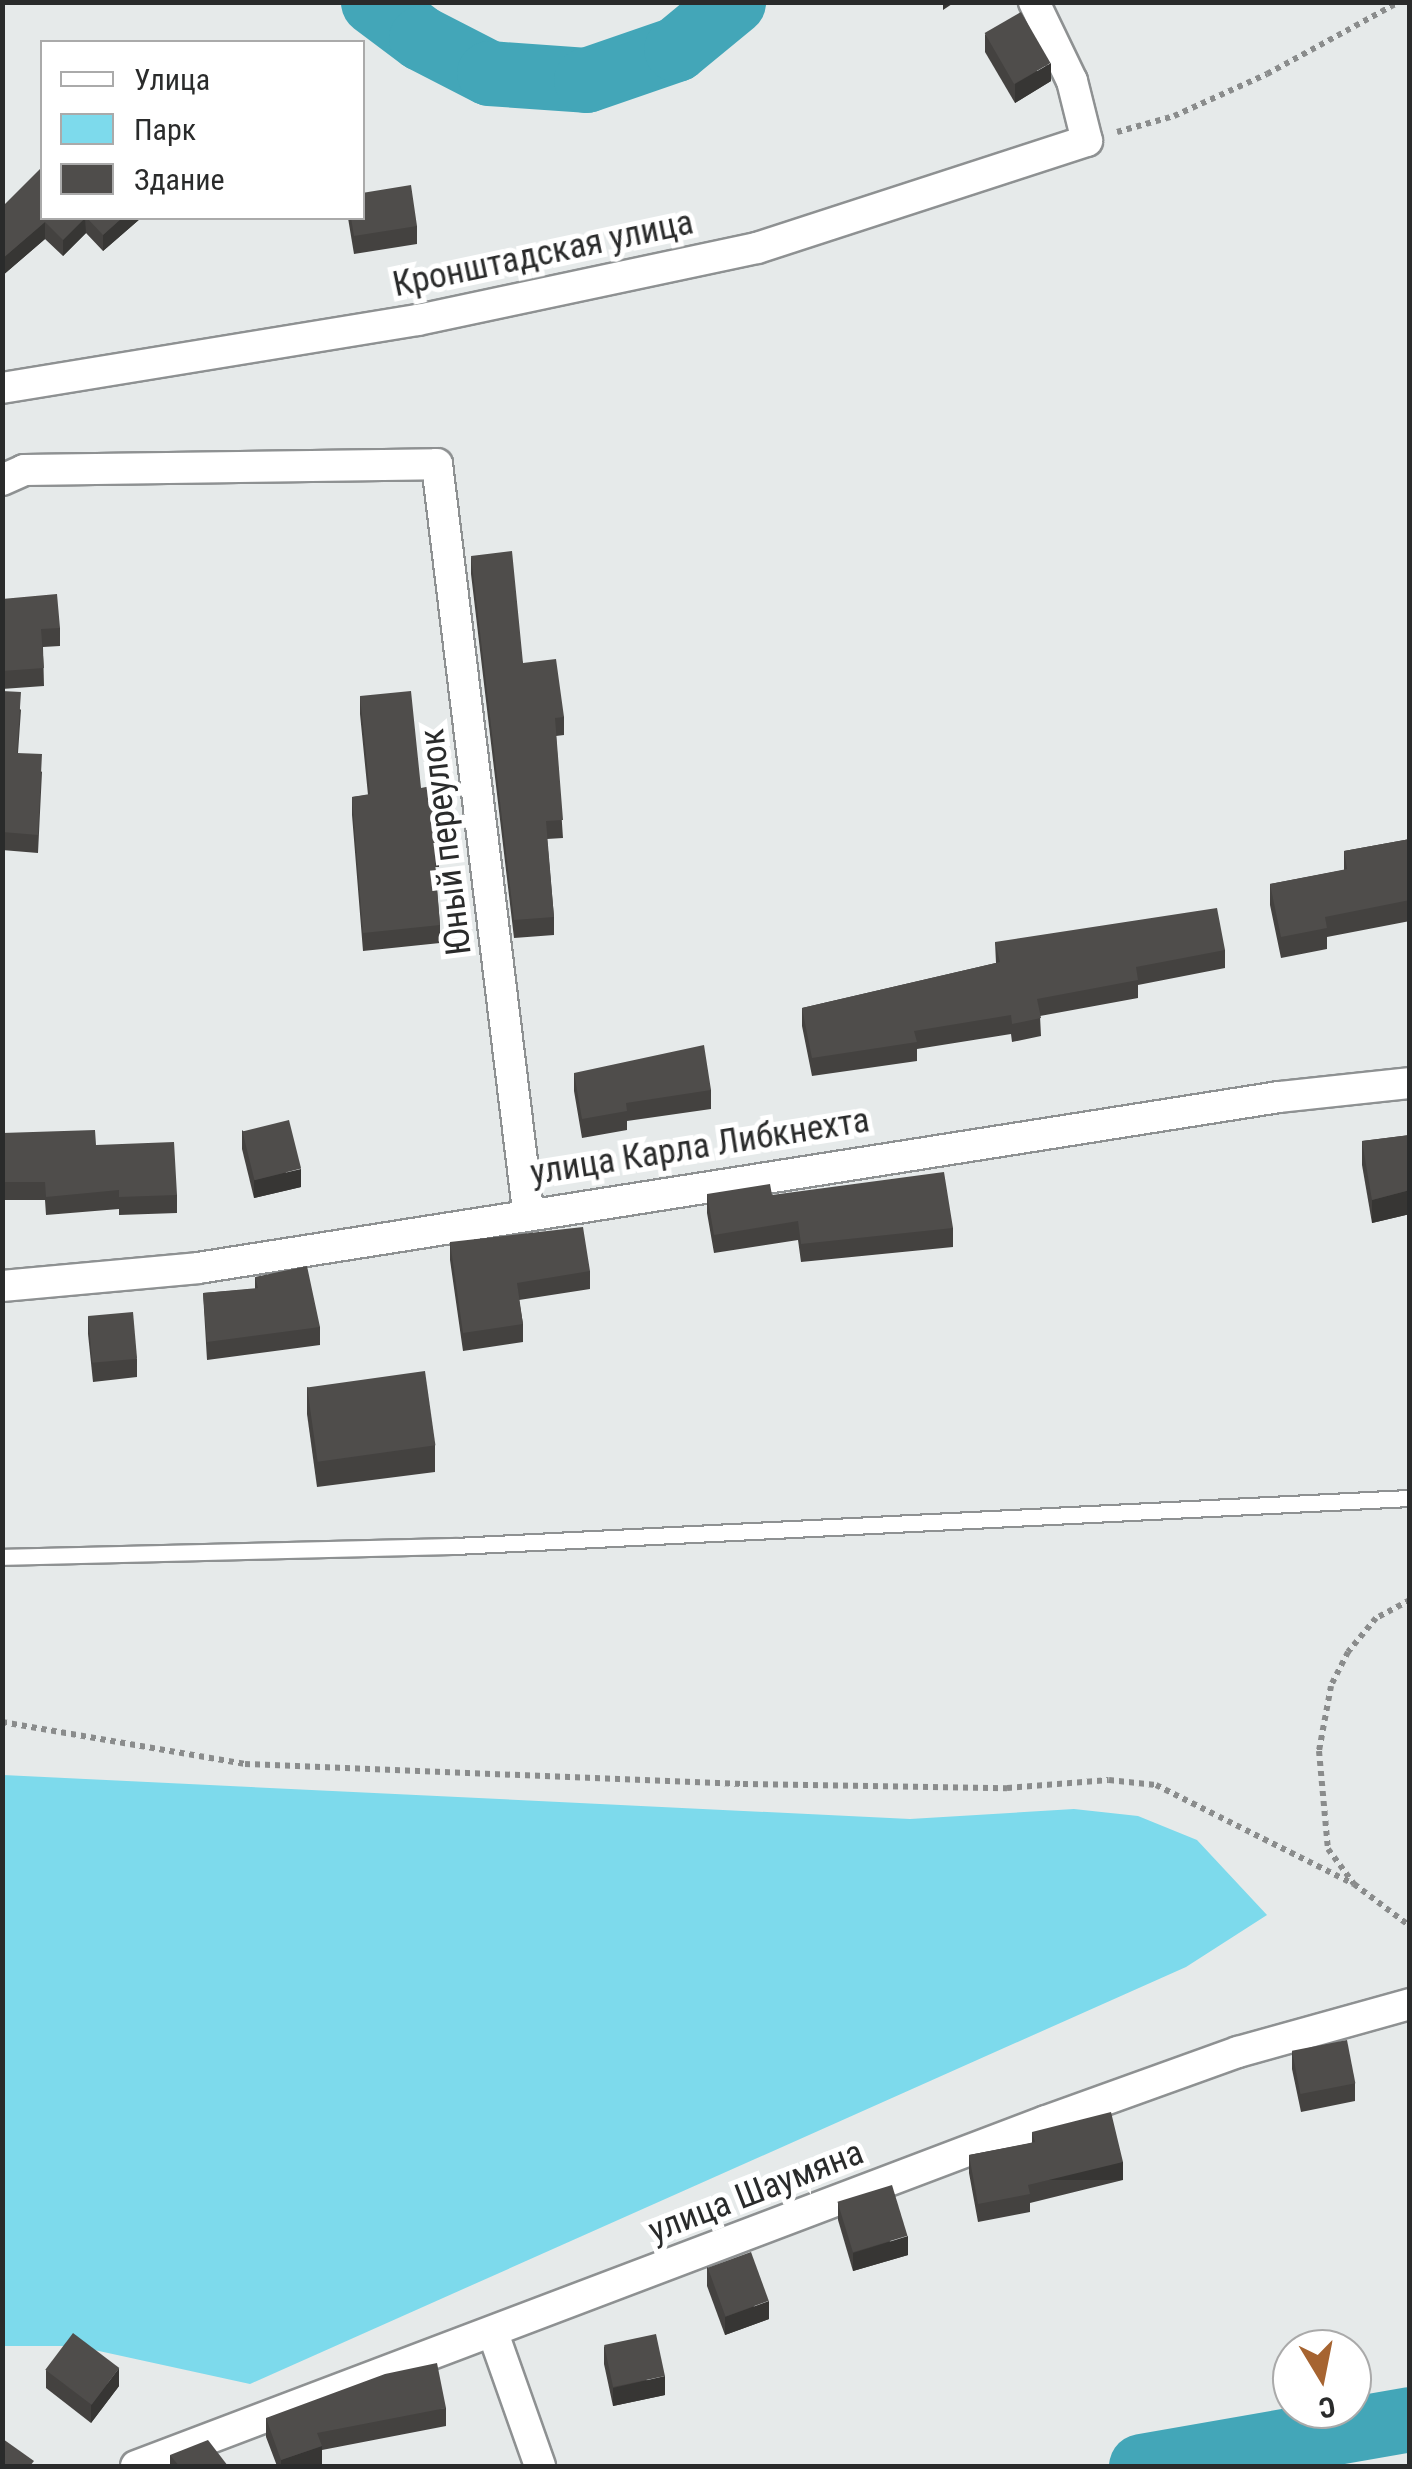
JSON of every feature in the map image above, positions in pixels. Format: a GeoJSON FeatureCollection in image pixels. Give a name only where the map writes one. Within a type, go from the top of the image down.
{"type":"FeatureCollection","features":[{"type":"Feature","properties":{"kind":"street"},"geometry":{"type":"LineString","coordinates":[[1034,2],[1072,82],[1087,141]]}},
{"type":"Feature","properties":{"kind":"street","name":"Кронштадская улица"},"geometry":{"type":"LineString","coordinates":[[2,388],[418,320],[758,248],[1087,141]]}},
{"type":"Feature","properties":{"kind":"street","name":"Юный переулок"},"geometry":{"type":"LineString","coordinates":[[2,480],[24,470],[438,464],[528,1212]]}},
{"type":"Feature","properties":{"kind":"street","name":"улица Карла Либкнехта"},"geometry":{"type":"LineString","coordinates":[[2,1286],[198,1268],[528,1212],[1278,1097],[1410,1083]]}},
{"type":"Feature","properties":{"kind":"street","name":"улица Шаумяна"},"geometry":{"type":"LineString","coordinates":[[136,2466],[158,2453],[493,2333],[1203,2064],[1410,2004]]}},
{"type":"Feature","properties":{"kind":"street"},"geometry":{"type":"LineString","coordinates":[[493,2333],[540,2466]]}},
{"type":"Feature","properties":{"kind":"lane"},"geometry":{"type":"LineString","coordinates":[[2,1557],[455,1546],[1410,1498]]}},
{"type":"Feature","properties":{"kind":"path"},"geometry":{"type":"LineString","coordinates":[[1087,141],[1174,116],[1400,2]]}},
{"type":"Feature","properties":{"kind":"path"},"geometry":{"type":"LineString","coordinates":[[1354,1884],[1328,1850],[1318,1751],[1331,1686],[1376,1618],[1410,1600]]}},
{"type":"Feature","properties":{"kind":"path"},"geometry":{"type":"LineString","coordinates":[[2,1722],[246,1764],[743,1784],[1140,1783],[1354,1884],[1410,1926]]}},
{"type":"Feature","properties":{"kind":"green space"},"geometry":{"type":"Polygon","coordinates":[[[3,1775],[910,1819],[1074,1809],[1138,1816],[1197,1840],[1267,1915],[1186,1967],[250,2384],[76,2346],[3,2346],[3,1775]]]}},
{"type":"Feature","properties":{"kind":"building"},"geometry":{"type":"Polygon","coordinates":[[[1021,12],[1050,63],[1014,84],[985,33],[1021,12]]]}},
{"type":"Feature","properties":{"kind":"building"},"geometry":{"type":"Polygon","coordinates":[[[40,169],[40,220],[83,220],[63,240],[45,222],[2,259],[2,207],[40,169]]]}},
{"type":"Feature","properties":{"kind":"building"},"geometry":{"type":"Polygon","coordinates":[[[411,185],[417,226],[354,236],[351,220],[365,220],[365,193],[411,185]]]}},
{"type":"Feature","properties":{"kind":"building"},"geometry":{"type":"Polygon","coordinates":[[[89,220],[120,220],[103,235],[89,220]]]}},
{"type":"Feature","properties":{"kind":"building"},"geometry":{"type":"Polygon","coordinates":[[[512,551],[523,663],[556,659],[564,717],[555,718],[563,820],[546,821],[554,917],[514,920],[471,556],[512,551]]]}},
{"type":"Feature","properties":{"kind":"building"},"geometry":{"type":"Polygon","coordinates":[[[57,594],[60,628],[41,629],[44,668],[2,671],[2,599],[57,594]]]}},
{"type":"Feature","properties":{"kind":"building"},"geometry":{"type":"Polygon","coordinates":[[[2,691],[21,692],[17,753],[42,754],[38,835],[2,832],[2,691]]]}},
{"type":"Feature","properties":{"kind":"building"},"geometry":{"type":"Polygon","coordinates":[[[411,691],[421,788],[431,786],[439,849],[434,849],[440,925],[363,933],[352,797],[370,794],[360,696],[411,691]]]}},
{"type":"Feature","properties":{"kind":"building"},"geometry":{"type":"Polygon","coordinates":[[[1410,839],[1410,900],[1325,917],[1327,928],[1281,937],[1270,884],[1347,869],[1344,851],[1410,839]]]}},
{"type":"Feature","properties":{"kind":"building"},"geometry":{"type":"Polygon","coordinates":[[[1217,908],[1225,950],[1136,967],[1138,980],[1037,999],[1041,1018],[1012,1024],[1011,1015],[914,1031],[917,1042],[812,1058],[802,1008],[1000,962],[995,942],[1217,908]]]}},
{"type":"Feature","properties":{"kind":"building"},"geometry":{"type":"Polygon","coordinates":[[[704,1045],[711,1090],[626,1103],[627,1111],[582,1119],[574,1073],[704,1045]]]}},
{"type":"Feature","properties":{"kind":"building"},"geometry":{"type":"Polygon","coordinates":[[[289,1120],[301,1169],[255,1180],[242,1132],[289,1120]]]}},
{"type":"Feature","properties":{"kind":"building"},"geometry":{"type":"Polygon","coordinates":[[[95,1130],[96,1145],[174,1142],[177,1195],[119,1197],[119,1190],[46,1197],[45,1182],[2,1182],[2,1133],[95,1130]]]}},
{"type":"Feature","properties":{"kind":"building"},"geometry":{"type":"Polygon","coordinates":[[[1410,1135],[1410,1190],[1372,1200],[1362,1141],[1410,1135]]]}},
{"type":"Feature","properties":{"kind":"building"},"geometry":{"type":"Polygon","coordinates":[[[944,1172],[953,1228],[801,1244],[798,1221],[714,1235],[707,1194],[770,1184],[772,1195],[944,1172]]]}},
{"type":"Feature","properties":{"kind":"building"},"geometry":{"type":"Polygon","coordinates":[[[583,1227],[590,1271],[517,1283],[523,1324],[463,1333],[450,1242],[583,1227]]]}},
{"type":"Feature","properties":{"kind":"building"},"geometry":{"type":"Polygon","coordinates":[[[307,1266],[320,1327],[207,1342],[203,1293],[258,1288],[255,1277],[307,1266]]]}},
{"type":"Feature","properties":{"kind":"building"},"geometry":{"type":"Polygon","coordinates":[[[133,1312],[137,1359],[92,1363],[88,1316],[133,1312]]]}},
{"type":"Feature","properties":{"kind":"building"},"geometry":{"type":"Polygon","coordinates":[[[425,1371],[435,1445],[318,1462],[307,1388],[425,1371]]]}},
{"type":"Feature","properties":{"kind":"building"},"geometry":{"type":"Polygon","coordinates":[[[1347,2040],[1355,2083],[1300,2094],[1292,2051],[1347,2040]]]}},
{"type":"Feature","properties":{"kind":"building"},"geometry":{"type":"Polygon","coordinates":[[[1111,2112],[1123,2162],[1028,2185],[1030,2194],[978,2204],[969,2155],[1035,2142],[1032,2132],[1111,2112]]]}},
{"type":"Feature","properties":{"kind":"building"},"geometry":{"type":"Polygon","coordinates":[[[892,2185],[907,2236],[853,2252],[837,2202],[892,2185]]]}},
{"type":"Feature","properties":{"kind":"building"},"geometry":{"type":"Polygon","coordinates":[[[751,2252],[769,2301],[726,2317],[708,2268],[751,2252]]]}},
{"type":"Feature","properties":{"kind":"building"},"geometry":{"type":"Polygon","coordinates":[[[73,2333],[119,2368],[92,2405],[45,2370],[73,2333]]]}},
{"type":"Feature","properties":{"kind":"building"},"geometry":{"type":"Polygon","coordinates":[[[656,2334],[665,2376],[613,2387],[604,2345],[656,2334]]]}},
{"type":"Feature","properties":{"kind":"building"},"geometry":{"type":"Polygon","coordinates":[[[437,2363],[446,2408],[317,2433],[322,2446],[281,2460],[266,2418],[385,2374],[437,2363]]]}},
{"type":"Feature","properties":{"kind":"building"},"geometry":{"type":"Polygon","coordinates":[[[3,2439],[34,2461],[30,2466],[2,2466],[3,2439]]]}},
{"type":"Feature","properties":{"kind":"building"},"geometry":{"type":"Polygon","coordinates":[[[208,2440],[228,2466],[179,2466],[170,2455],[208,2440]]]}},
{"type":"Feature","properties":{"kind":"waterway"},"geometry":{"type":"LineString","coordinates":[[373,2],[421,38],[489,73],[586,80],[676,49],[733,2]]}},
{"type":"Feature","properties":{"kind":"waterway"},"geometry":{"type":"LineString","coordinates":[[1141,2466],[1410,2419]]}}]}
